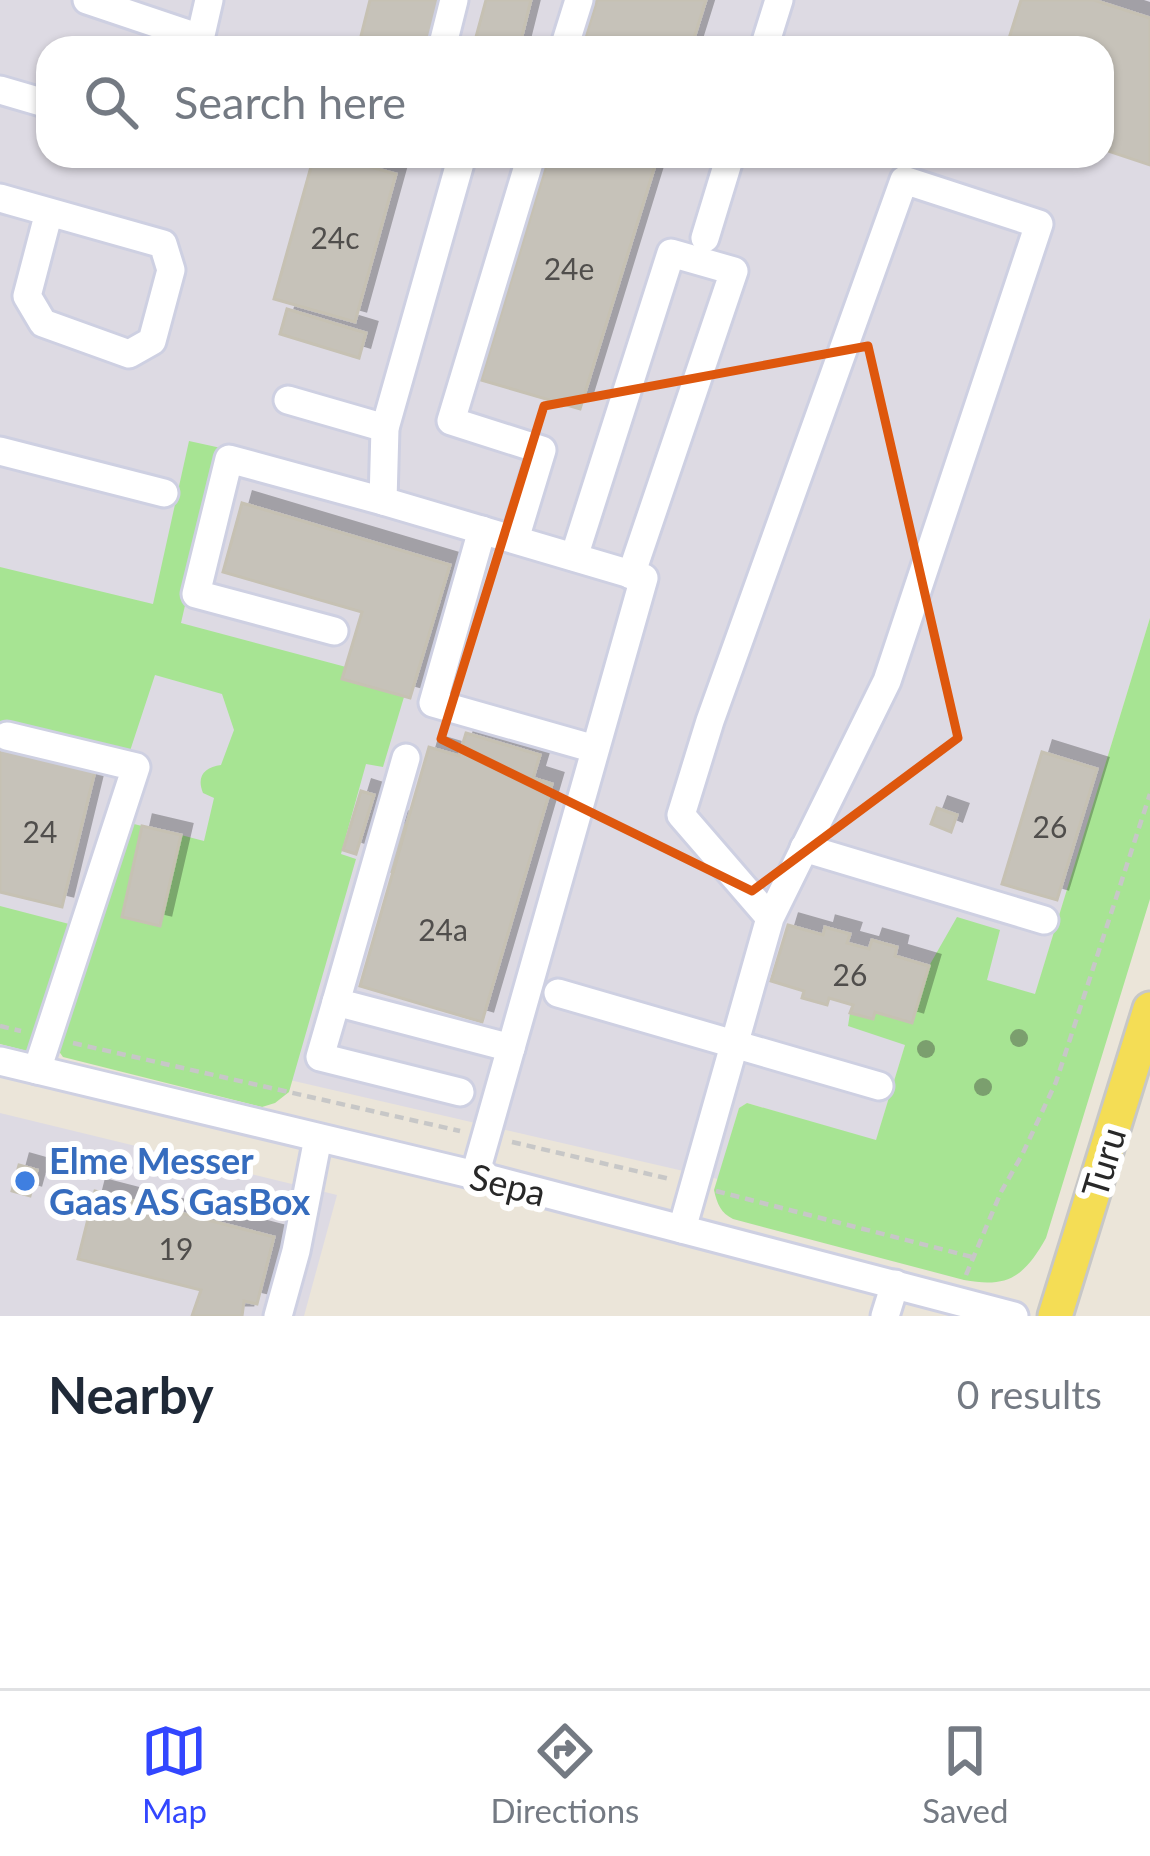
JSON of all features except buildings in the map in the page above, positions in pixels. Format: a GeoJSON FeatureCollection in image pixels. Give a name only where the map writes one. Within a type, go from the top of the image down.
{"type":"FeatureCollection","features":[{"type":"Feature","properties":{"kind":"main road","name":"Turu"},"geometry":{"type":"LineString","coordinates":[[1055,1316],[1150,1009]]}},
{"type":"Feature","properties":{"kind":"street"},"geometry":{"type":"LineString","coordinates":[[87,0],[181,36]]}},
{"type":"Feature","properties":{"kind":"street"},"geometry":{"type":"LineString","coordinates":[[201,36],[209,0]]}},
{"type":"Feature","properties":{"kind":"street"},"geometry":{"type":"LineString","coordinates":[[445,36],[454,0]]}},
{"type":"Feature","properties":{"kind":"street"},"geometry":{"type":"LineString","coordinates":[[568,36],[579,0]]}},
{"type":"Feature","properties":{"kind":"street"},"geometry":{"type":"LineString","coordinates":[[768,36],[779,0]]}},
{"type":"Feature","properties":{"kind":"street"},"geometry":{"type":"LineString","coordinates":[[0,90],[36,100]]}},
{"type":"Feature","properties":{"kind":"street"},"geometry":{"type":"LineString","coordinates":[[383,501],[385,428],[459,168]]}},
{"type":"Feature","properties":{"kind":"street"},"geometry":{"type":"LineString","coordinates":[[515,539],[542,450],[451,421],[527,168]]}},
{"type":"Feature","properties":{"kind":"street"},"geometry":{"type":"LineString","coordinates":[[705,238],[726,168]]}},
{"type":"Feature","properties":{"kind":"street"},"geometry":{"type":"LineString","coordinates":[[682,1229],[770,918],[887,681],[1039,224],[904,180],[710,721],[681,815],[770,918]]}},
{"type":"Feature","properties":{"kind":"street"},"geometry":{"type":"LineString","coordinates":[[0,199],[49,212],[163,244],[171,269],[152,341],[129,354],[43,323],[27,296],[49,212]]}},
{"type":"Feature","properties":{"kind":"street"},"geometry":{"type":"LineString","coordinates":[[574,557],[671,253],[734,271],[631,574]]}},
{"type":"Feature","properties":{"kind":"street"},"geometry":{"type":"LineString","coordinates":[[288,400],[385,428]]}},
{"type":"Feature","properties":{"kind":"street"},"geometry":{"type":"LineString","coordinates":[[0,451],[164,493]]}},
{"type":"Feature","properties":{"kind":"street"},"geometry":{"type":"LineString","coordinates":[[334,631],[196,594],[230,459],[644,578],[475,1175]]}},
{"type":"Feature","properties":{"kind":"street"},"geometry":{"type":"LineString","coordinates":[[482,530],[433,703],[596,749]]}},
{"type":"Feature","properties":{"kind":"street"},"geometry":{"type":"LineString","coordinates":[[7,736],[136,766],[37,1070]]}},
{"type":"Feature","properties":{"kind":"street"},"geometry":{"type":"LineString","coordinates":[[406,758],[320,1057],[460,1092]]}},
{"type":"Feature","properties":{"kind":"street"},"geometry":{"type":"LineString","coordinates":[[805,848],[1044,920]]}},
{"type":"Feature","properties":{"kind":"street"},"geometry":{"type":"LineString","coordinates":[[558,993],[879,1086]]}},
{"type":"Feature","properties":{"kind":"street"},"geometry":{"type":"LineString","coordinates":[[337,1002],[511,1048]]}},
{"type":"Feature","properties":{"kind":"street","name":"Sepa"},"geometry":{"type":"LineString","coordinates":[[0,1060],[475,1175],[1014,1316]]}},
{"type":"Feature","properties":{"kind":"street"},"geometry":{"type":"LineString","coordinates":[[278,1316],[318,1138]]}},
{"type":"Feature","properties":{"kind":"street"},"geometry":{"type":"LineString","coordinates":[[885,1316],[895,1284]]}},
{"type":"Feature","properties":{"kind":"path"},"geometry":{"type":"LineString","coordinates":[[957,1299],[1001,1192],[1056,1082],[1150,794]]}},
{"type":"Feature","properties":{"kind":"highlighted area"},"geometry":{"type":"Polygon","coordinates":[[[868,346],[958,738],[752,891],[441,739],[544,406],[868,346]]]}},
{"type":"Feature","properties":{"kind":"shaded area"},"geometry":{"type":"Polygon","coordinates":[[[0,0],[1150,0],[1150,618],[1035,995],[929,966],[876,1141],[747,1103],[739,1108],[718,1179],[0,1013],[0,0]]]}},
{"type":"Feature","properties":{"kind":"shaded area"},"geometry":{"type":"Polygon","coordinates":[[[0,1113],[337,1195],[304,1316],[0,1316],[0,1113]]]}},
{"type":"Feature","properties":{"kind":"green space"},"geometry":{"type":"Polygon","coordinates":[[[189,441],[221,448],[181,623],[346,667],[343,679],[404,697],[383,767],[366,764],[341,854],[356,859],[289,1092],[262,1107],[63,1057],[58,1050],[130,823],[142,826],[123,917],[160,925],[181,835],[204,841],[214,798],[203,793],[201,777],[221,765],[234,730],[222,694],[155,675],[129,754],[0,741],[0,567],[153,604],[189,441]]]}},
{"type":"Feature","properties":{"kind":"green space"},"geometry":{"type":"Polygon","coordinates":[[[1150,618],[1150,899],[1046,1238],[1038,1251],[1013,1277],[979,1282],[729,1217],[714,1190],[739,1108],[747,1103],[876,1140],[905,1045],[848,1026],[850,1013],[872,1019],[875,1012],[912,1022],[929,966],[957,917],[1000,930],[987,980],[1035,994],[1150,618]]]}},
{"type":"Feature","properties":{"kind":"green space"},"geometry":{"type":"Polygon","coordinates":[[[0,906],[73,925],[35,1045],[27,1051],[0,1044],[0,906]]]}},
{"type":"Feature","properties":{"kind":"place","name":"Elme Messer Gaas AS GasBox"},"geometry":{"type":"Point","coordinates":[25,1181]}}]}
